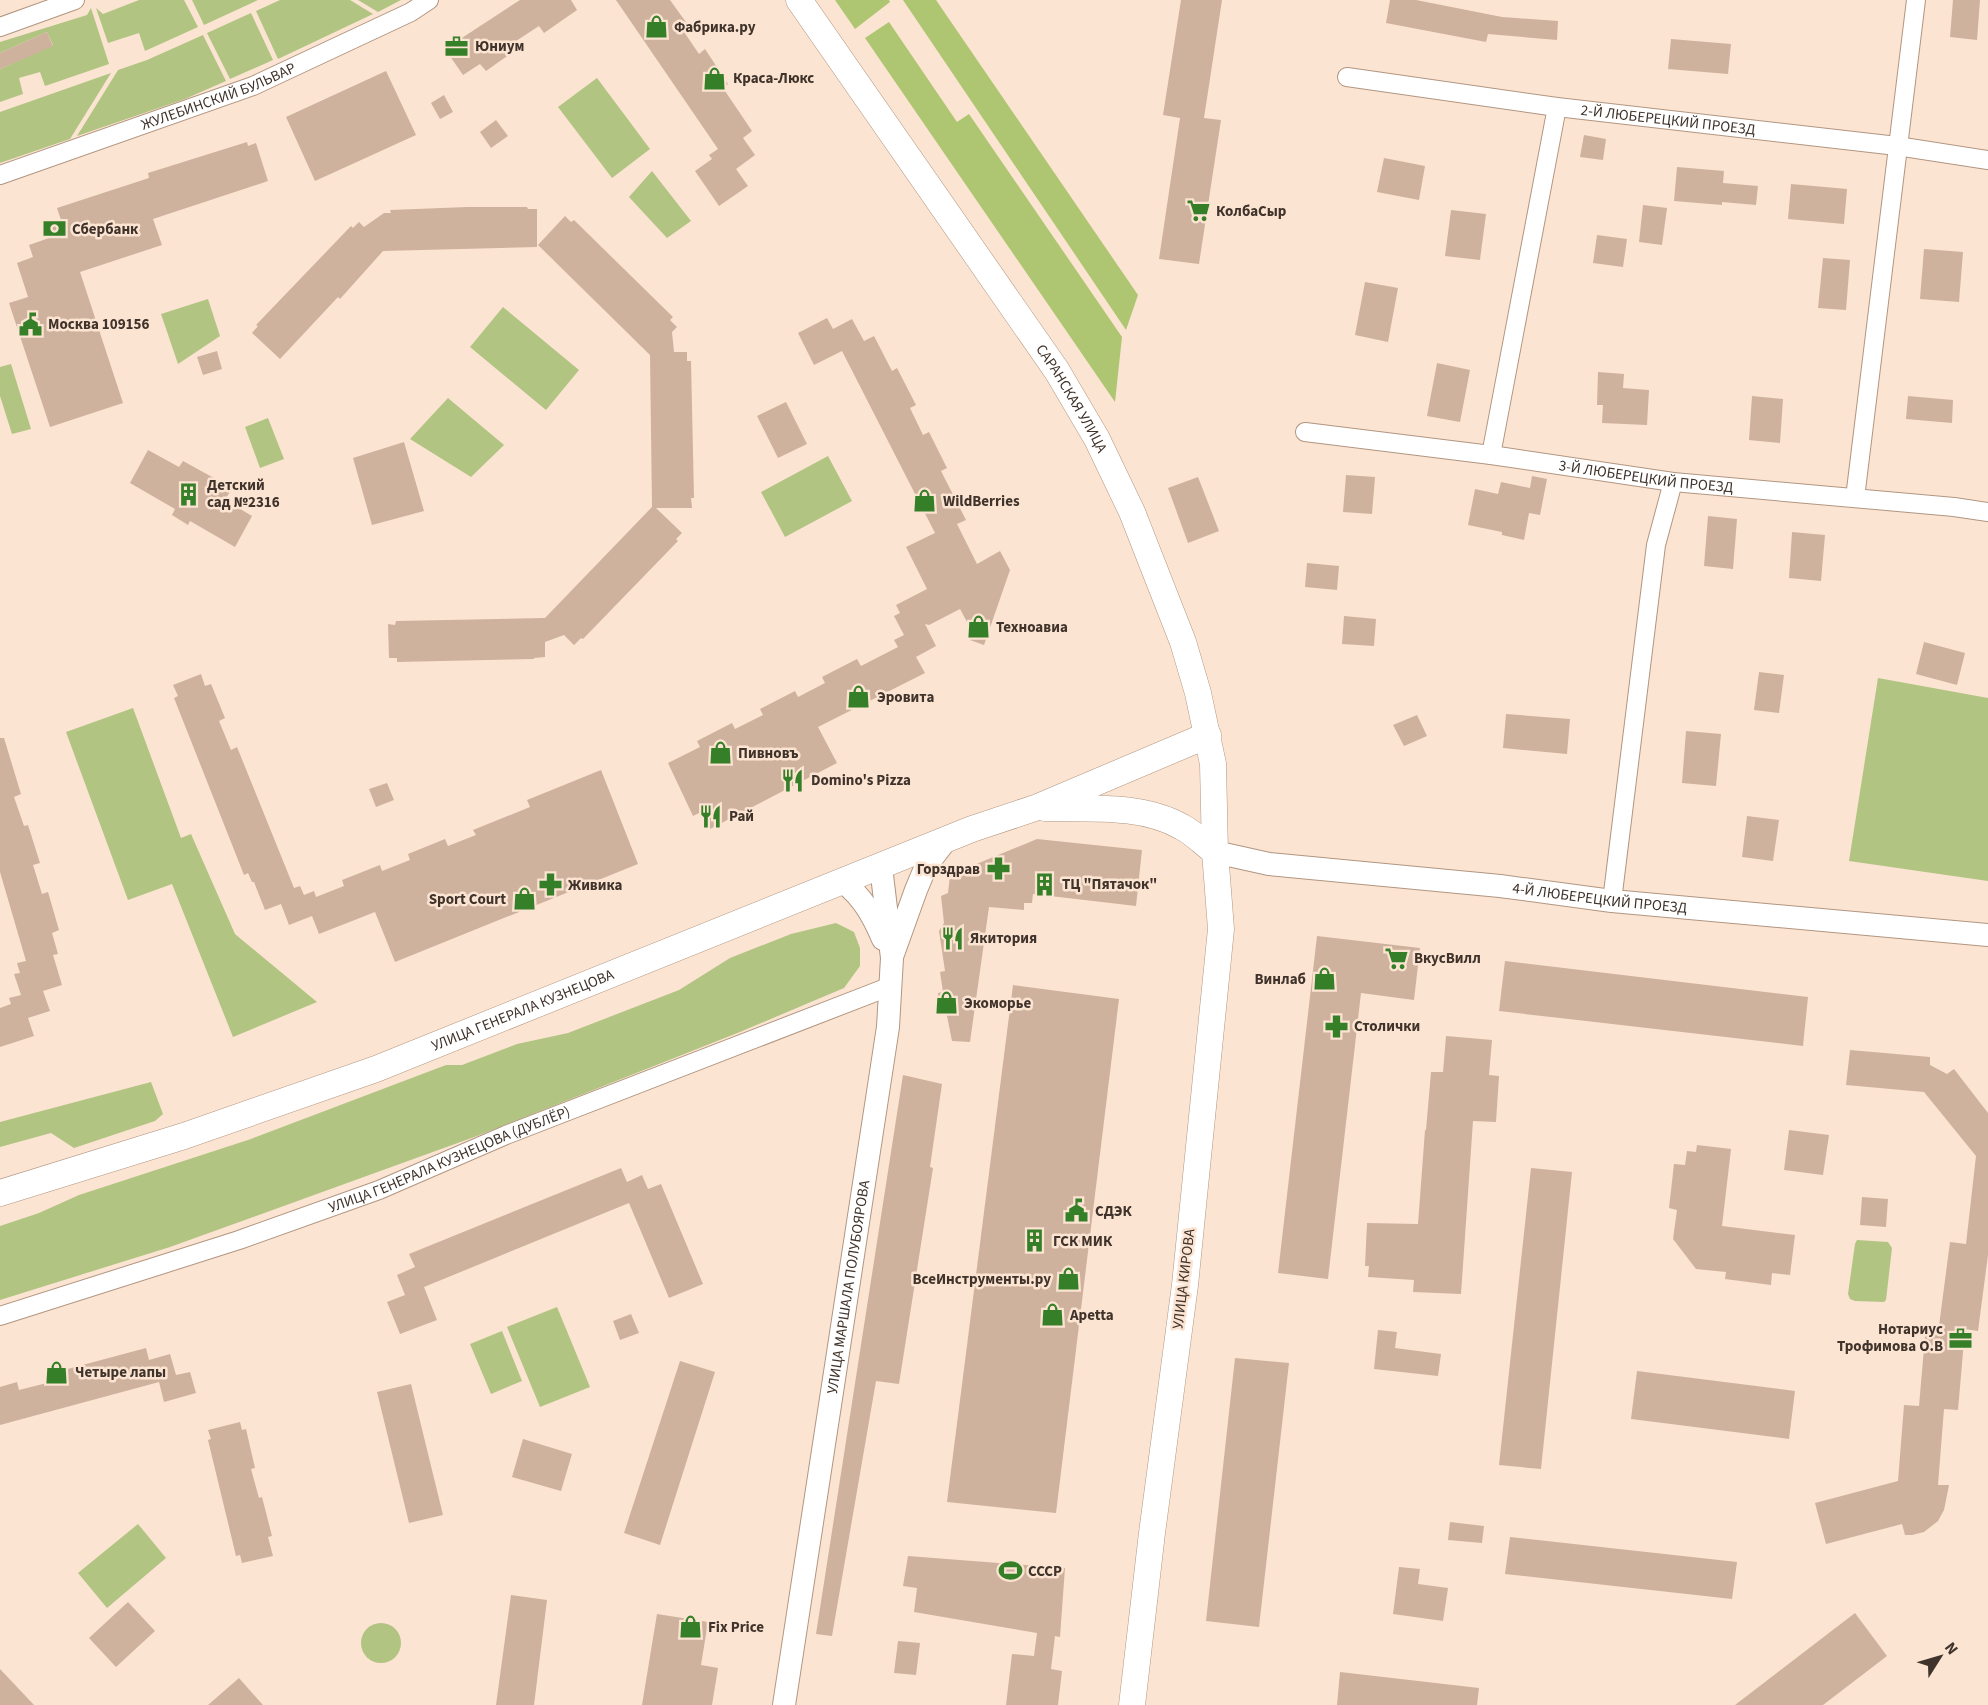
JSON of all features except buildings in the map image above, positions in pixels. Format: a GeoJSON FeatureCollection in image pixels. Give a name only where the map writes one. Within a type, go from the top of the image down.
{"type":"FeatureCollection","features":[{"type":"Feature","properties":{"kind":"main road","name":"САРАНСКАЯ УЛИЦА"},"geometry":{"type":"LineString","coordinates":[[799,0],[1057,371],[1110,463],[1132,512],[1179,633],[1198,693],[1213,764],[1215,852]]}},
{"type":"Feature","properties":{"kind":"main road","name":"УЛИЦА ГЕНЕРАЛА КУЗНЕЦОВА"},"geometry":{"type":"LineString","coordinates":[[0,1193],[184,1136],[376,1069],[972,829],[1038,807],[1208,735]]}},
{"type":"Feature","properties":{"kind":"main road","name":"УЛИЦА ГЕНЕРАЛА КУЗНЕЦОВА"},"geometry":{"type":"LineString","coordinates":[[1038,807],[1141,813],[1181,826],[1215,852]]}},
{"type":"Feature","properties":{"kind":"main road","name":"УЛИЦА КИРОВА"},"geometry":{"type":"LineString","coordinates":[[1132,1705],[1185,1285],[1221,929],[1215,852]]}},
{"type":"Feature","properties":{"kind":"street"},"geometry":{"type":"LineString","coordinates":[[0,27],[75,0]]}},
{"type":"Feature","properties":{"kind":"street","name":"ЖУЛЕБИНСКИЙ БУЛЬВАР"},"geometry":{"type":"LineString","coordinates":[[0,175],[253,86],[411,12],[429,0]]}},
{"type":"Feature","properties":{"kind":"street"},"geometry":{"type":"LineString","coordinates":[[1855,498],[1916,0]]}},
{"type":"Feature","properties":{"kind":"street","name":"2-Й ЛЮБЕРЕЦКИЙ ПРОЕЗД"},"geometry":{"type":"LineString","coordinates":[[1347,77],[1557,106],[1897,146],[1988,160]]}},
{"type":"Feature","properties":{"kind":"street"},"geometry":{"type":"LineString","coordinates":[[1491,455],[1557,106]]}},
{"type":"Feature","properties":{"kind":"street","name":"3-Й ЛЮБЕРЕЦКИЙ ПРОЕЗД"},"geometry":{"type":"LineString","coordinates":[[1305,432],[1491,455],[1673,482],[1988,512]]}},
{"type":"Feature","properties":{"kind":"street"},"geometry":{"type":"LineString","coordinates":[[1612,901],[1656,545],[1673,482]]}},
{"type":"Feature","properties":{"kind":"street"},"geometry":{"type":"LineString","coordinates":[[892,958],[926,866],[946,840]]}},
{"type":"Feature","properties":{"kind":"street","name":"4-Й ЛЮБЕРЕЦКИЙ ПРОЕЗД"},"geometry":{"type":"LineString","coordinates":[[1215,852],[1269,864],[1500,886],[1612,901],[1988,935]]}},
{"type":"Feature","properties":{"kind":"street","name":"УЛИЦА МАРШАЛА ПОЛУБОЯРОВА"},"geometry":{"type":"LineString","coordinates":[[784,1705],[888,1027],[892,958],[881,867]]}},
{"type":"Feature","properties":{"kind":"street"},"geometry":{"type":"LineString","coordinates":[[843,882],[855,891],[869,908],[892,958]]}},
{"type":"Feature","properties":{"kind":"street","name":"УЛИЦА ГЕНЕРАЛА КУЗНЕЦОВА (ДУБЛЁР)"},"geometry":{"type":"LineString","coordinates":[[0,1316],[239,1240],[369,1193],[506,1135],[891,986]]}},
{"type":"Feature","properties":{"kind":"green space"},"geometry":{"type":"Polygon","coordinates":[[[139,0],[184,0],[198,27],[145,51],[139,33],[108,43],[96,8],[103,14],[139,0]]]}},
{"type":"Feature","properties":{"kind":"green space"},"geometry":{"type":"Polygon","coordinates":[[[192,0],[258,0],[204,25],[192,0]]]}},
{"type":"Feature","properties":{"kind":"green space"},"geometry":{"type":"Polygon","coordinates":[[[280,0],[350,0],[373,14],[278,59],[256,11],[280,0]]]}},
{"type":"Feature","properties":{"kind":"green space"},"geometry":{"type":"Polygon","coordinates":[[[358,0],[401,0],[378,12],[358,0]]]}},
{"type":"Feature","properties":{"kind":"green space"},"geometry":{"type":"Polygon","coordinates":[[[835,0],[889,0],[890,2],[855,29],[835,0]]]}},
{"type":"Feature","properties":{"kind":"green space"},"geometry":{"type":"Polygon","coordinates":[[[903,0],[936,0],[1138,295],[1126,330],[903,0]]]}},
{"type":"Feature","properties":{"kind":"green space"},"geometry":{"type":"Polygon","coordinates":[[[91,8],[109,64],[45,86],[40,72],[19,78],[23,94],[0,102],[0,69],[53,45],[47,32],[0,53],[0,42],[87,15],[91,8]]]}},
{"type":"Feature","properties":{"kind":"green space"},"geometry":{"type":"Polygon","coordinates":[[[251,13],[273,60],[230,79],[207,33],[251,13]]]}},
{"type":"Feature","properties":{"kind":"green space"},"geometry":{"type":"Polygon","coordinates":[[[889,22],[957,122],[969,114],[1122,337],[1115,402],[865,38],[889,22]]]}},
{"type":"Feature","properties":{"kind":"green space"},"geometry":{"type":"Polygon","coordinates":[[[203,35],[226,81],[185,99],[77,136],[118,70],[203,35]]]}},
{"type":"Feature","properties":{"kind":"green space"},"geometry":{"type":"Polygon","coordinates":[[[111,73],[70,139],[0,163],[0,112],[111,73]]]}},
{"type":"Feature","properties":{"kind":"green space"},"geometry":{"type":"Polygon","coordinates":[[[597,78],[650,149],[612,178],[558,107],[597,78]]]}},
{"type":"Feature","properties":{"kind":"green space"},"geometry":{"type":"Polygon","coordinates":[[[652,171],[691,221],[667,238],[629,197],[652,171]]]}},
{"type":"Feature","properties":{"kind":"green space"},"geometry":{"type":"Polygon","coordinates":[[[208,299],[220,336],[178,364],[161,314],[208,299]]]}},
{"type":"Feature","properties":{"kind":"green space"},"geometry":{"type":"Polygon","coordinates":[[[503,307],[579,370],[546,410],[470,347],[503,307]]]}},
{"type":"Feature","properties":{"kind":"green space"},"geometry":{"type":"Polygon","coordinates":[[[11,364],[31,429],[12,434],[0,396],[0,367],[11,364]]]}},
{"type":"Feature","properties":{"kind":"green space"},"geometry":{"type":"Polygon","coordinates":[[[448,398],[504,445],[471,477],[410,439],[448,398]]]}},
{"type":"Feature","properties":{"kind":"green space"},"geometry":{"type":"Polygon","coordinates":[[[268,418],[284,459],[260,468],[245,427],[268,418]]]}},
{"type":"Feature","properties":{"kind":"green space"},"geometry":{"type":"Polygon","coordinates":[[[828,456],[852,501],[785,537],[761,492],[828,456]]]}},
{"type":"Feature","properties":{"kind":"green space"},"geometry":{"type":"Polygon","coordinates":[[[1878,678],[1988,698],[1988,881],[1849,861],[1878,678]]]}},
{"type":"Feature","properties":{"kind":"green space"},"geometry":{"type":"Polygon","coordinates":[[[133,708],[181,838],[191,834],[235,934],[317,1002],[233,1037],[172,884],[128,900],[66,732],[133,708]]]}},
{"type":"Feature","properties":{"kind":"green space"},"geometry":{"type":"Polygon","coordinates":[[[836,923],[854,932],[860,948],[860,966],[844,988],[740,1032],[477,1136],[170,1247],[0,1300],[0,1226],[39,1213],[79,1195],[251,1139],[446,1065],[462,1065],[517,1044],[568,1033],[679,990],[730,958],[791,934],[836,923]]]}},
{"type":"Feature","properties":{"kind":"green space"},"geometry":{"type":"Polygon","coordinates":[[[151,1082],[163,1114],[155,1121],[74,1148],[51,1133],[0,1147],[0,1122],[151,1082]]]}},
{"type":"Feature","properties":{"kind":"green space"},"geometry":{"type":"Polygon","coordinates":[[[1857,1240],[1888,1242],[1892,1248],[1884,1302],[1850,1299],[1848,1294],[1857,1240]]]}},
{"type":"Feature","properties":{"kind":"green space"},"geometry":{"type":"Polygon","coordinates":[[[557,1307],[590,1387],[540,1407],[507,1327],[557,1307]]]}},
{"type":"Feature","properties":{"kind":"green space"},"geometry":{"type":"Polygon","coordinates":[[[502,1331],[522,1381],[491,1394],[470,1344],[502,1331]]]}},
{"type":"Feature","properties":{"kind":"green space"},"geometry":{"type":"Polygon","coordinates":[[[138,1524],[166,1558],[107,1608],[78,1573],[138,1524]]]}},
{"type":"Feature","properties":{"kind":"green space"},"geometry":{"type":"Polygon","coordinates":[[[381,1623],[389,1624],[395,1629],[400,1635],[400,1651],[395,1657],[389,1662],[381,1663],[373,1662],[367,1657],[362,1651],[361,1643],[362,1635],[367,1629],[373,1624],[381,1623]]]}},
{"type":"Feature","properties":{"kind":"place","name":"Фабрика.ру"},"geometry":{"type":"Point","coordinates":[656,27]}},
{"type":"Feature","properties":{"kind":"place","name":"Юниум"},"geometry":{"type":"Point","coordinates":[457,46]}},
{"type":"Feature","properties":{"kind":"place","name":"Краса-Люкс"},"geometry":{"type":"Point","coordinates":[715,78]}},
{"type":"Feature","properties":{"kind":"place","name":"КолбаСыр"},"geometry":{"type":"Point","coordinates":[1198,211]}},
{"type":"Feature","properties":{"kind":"place","name":"Сбербанк"},"geometry":{"type":"Point","coordinates":[54,229]}},
{"type":"Feature","properties":{"kind":"place","name":"Москва 109156"},"geometry":{"type":"Point","coordinates":[30,324]}},
{"type":"Feature","properties":{"kind":"place","name":"Детский сад №2316"},"geometry":{"type":"Point","coordinates":[189,494]}},
{"type":"Feature","properties":{"kind":"place","name":"WildBerries"},"geometry":{"type":"Point","coordinates":[925,501]}},
{"type":"Feature","properties":{"kind":"place","name":"Техноавиа"},"geometry":{"type":"Point","coordinates":[978,627]}},
{"type":"Feature","properties":{"kind":"place","name":"Эровита"},"geometry":{"type":"Point","coordinates":[859,697]}},
{"type":"Feature","properties":{"kind":"place","name":"Пивновъ"},"geometry":{"type":"Point","coordinates":[720,753]}},
{"type":"Feature","properties":{"kind":"place","name":"Domino's Pizza"},"geometry":{"type":"Point","coordinates":[793,780]}},
{"type":"Feature","properties":{"kind":"place","name":"Рай"},"geometry":{"type":"Point","coordinates":[711,816]}},
{"type":"Feature","properties":{"kind":"place","name":"Горздрав"},"geometry":{"type":"Point","coordinates":[998,869]}},
{"type":"Feature","properties":{"kind":"place","name":"ТЦ \"Пятачок\""},"geometry":{"type":"Point","coordinates":[1044,884]}},
{"type":"Feature","properties":{"kind":"place","name":"Живика"},"geometry":{"type":"Point","coordinates":[550,885]}},
{"type":"Feature","properties":{"kind":"place","name":"Sport Court"},"geometry":{"type":"Point","coordinates":[524,899]}},
{"type":"Feature","properties":{"kind":"place","name":"Якитория"},"geometry":{"type":"Point","coordinates":[952,938]}},
{"type":"Feature","properties":{"kind":"place","name":"ВкусВилл"},"geometry":{"type":"Point","coordinates":[1396,958]}},
{"type":"Feature","properties":{"kind":"place","name":"Винлаб"},"geometry":{"type":"Point","coordinates":[1324,979]}},
{"type":"Feature","properties":{"kind":"place","name":"Экоморье"},"geometry":{"type":"Point","coordinates":[946,1003]}},
{"type":"Feature","properties":{"kind":"place","name":"Столички"},"geometry":{"type":"Point","coordinates":[1336,1026]}},
{"type":"Feature","properties":{"kind":"place","name":"СДЭК"},"geometry":{"type":"Point","coordinates":[1077,1211]}},
{"type":"Feature","properties":{"kind":"place","name":"ГСК МИК"},"geometry":{"type":"Point","coordinates":[1035,1241]}},
{"type":"Feature","properties":{"kind":"place","name":"ВсеИнструменты.ру"},"geometry":{"type":"Point","coordinates":[1069,1279]}},
{"type":"Feature","properties":{"kind":"place","name":"Apetta"},"geometry":{"type":"Point","coordinates":[1052,1315]}},
{"type":"Feature","properties":{"kind":"place","name":"Нотариус Трофимова О.В"},"geometry":{"type":"Point","coordinates":[1961,1338]}},
{"type":"Feature","properties":{"kind":"place","name":"Четыре лапы"},"geometry":{"type":"Point","coordinates":[57,1372]}},
{"type":"Feature","properties":{"kind":"place","name":"СССР"},"geometry":{"type":"Point","coordinates":[1010,1571]}},
{"type":"Feature","properties":{"kind":"place","name":"Fix Price"},"geometry":{"type":"Point","coordinates":[690,1627]}}]}
